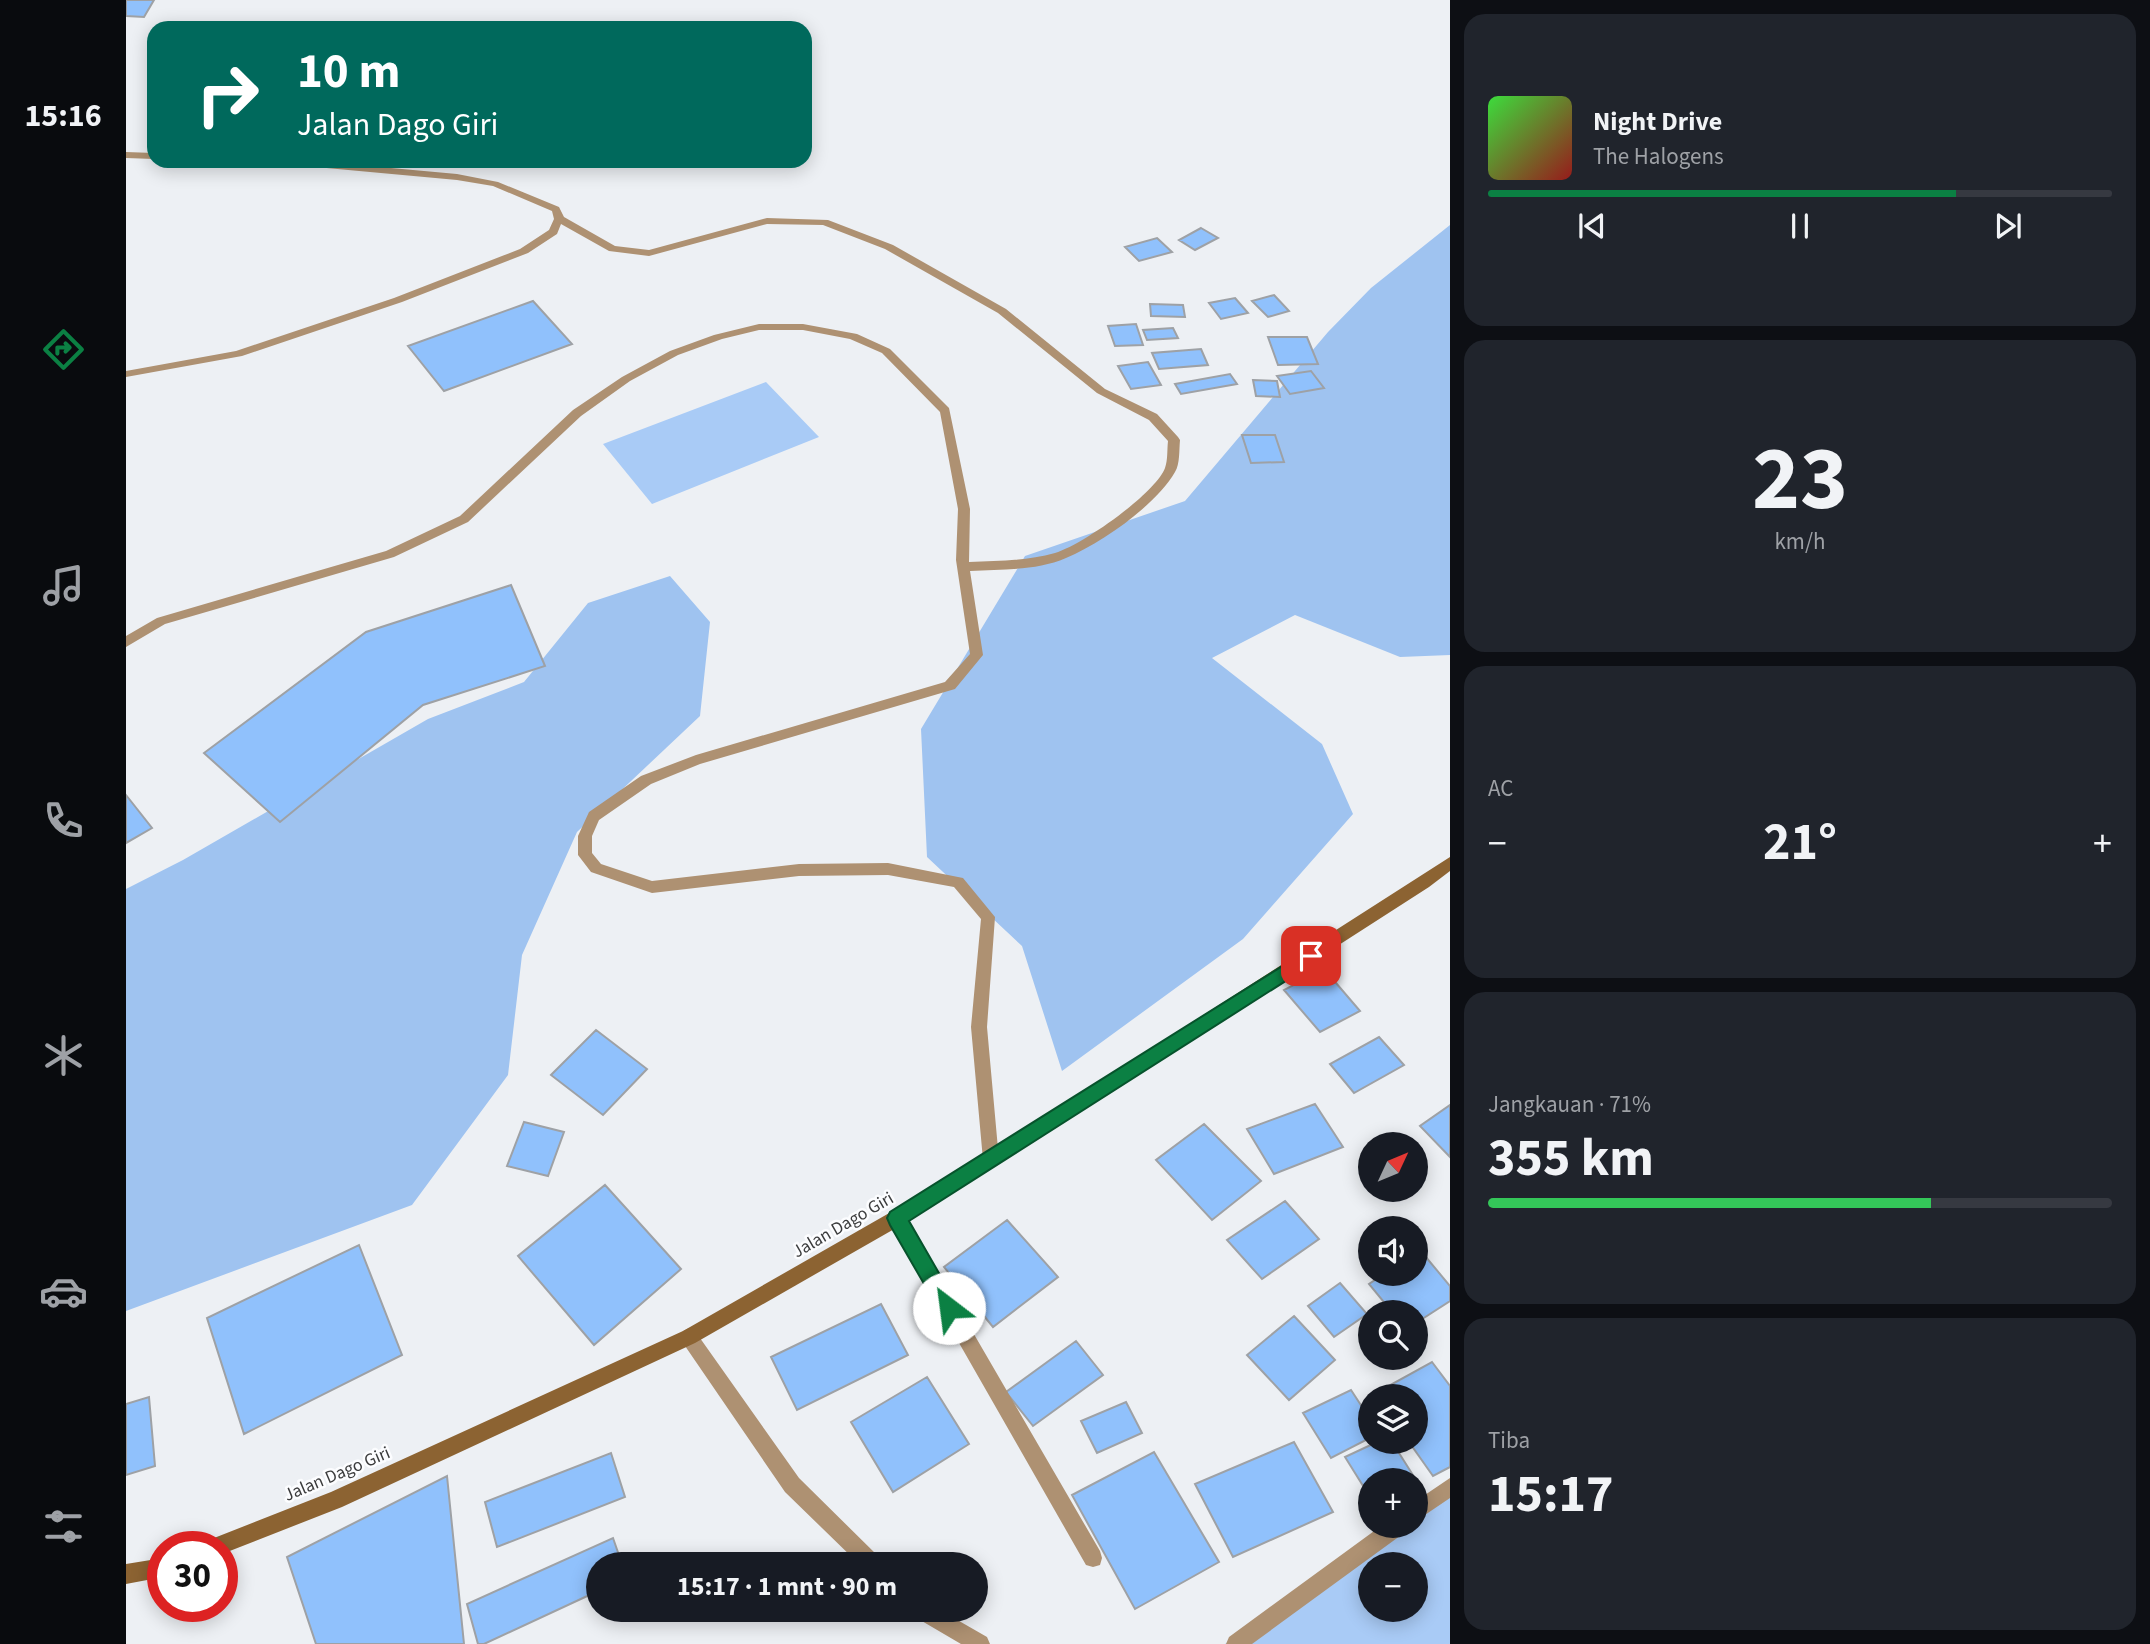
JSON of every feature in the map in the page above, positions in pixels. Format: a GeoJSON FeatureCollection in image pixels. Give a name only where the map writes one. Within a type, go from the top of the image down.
{"type":"FeatureCollection","features":[{"type":"Feature","properties":{"kind":"main road","name":"Jalan Dago Giri"},"geometry":{"type":"LineString","coordinates":[[238,1538],[335,1500],[689,1337],[897,1218],[992,1160],[1424,883],[1450,863]]}},
{"type":"Feature","properties":{"kind":"main road"},"geometry":{"type":"LineString","coordinates":[[126,1574],[147,1570]]}},
{"type":"Feature","properties":{"kind":"street"},"geometry":{"type":"LineString","coordinates":[[126,155],[147,156]]}},
{"type":"Feature","properties":{"kind":"street"},"geometry":{"type":"LineString","coordinates":[[126,374],[238,354],[398,300],[524,251],[553,232],[559,219],[556,209],[495,184],[457,177],[359,168]]}},
{"type":"Feature","properties":{"kind":"street"},"geometry":{"type":"LineString","coordinates":[[559,219],[613,250],[649,253],[766,221],[824,222],[889,247],[1002,311],[1101,391],[1153,417],[1174,440],[1171,469],[1146,501],[1107,529],[1062,555],[1026,564],[964,566]]}},
{"type":"Feature","properties":{"kind":"street"},"geometry":{"type":"LineString","coordinates":[[126,642],[161,621],[390,554],[464,519],[576,413],[626,379],[674,353],[718,337],[759,327],[803,327],[853,336],[886,351],[945,411],[964,509],[964,566],[977,655],[950,686],[696,760],[646,780],[594,816],[585,836],[585,855],[596,868],[652,887],[799,870],[888,869],[958,882],[988,917],[979,1027],[992,1160]]}},
{"type":"Feature","properties":{"kind":"street"},"geometry":{"type":"LineString","coordinates":[[897,1218],[1093,1558]]}},
{"type":"Feature","properties":{"kind":"street"},"geometry":{"type":"LineString","coordinates":[[689,1337],[792,1485],[860,1552]]}},
{"type":"Feature","properties":{"kind":"street"},"geometry":{"type":"LineString","coordinates":[[1428,1503],[1450,1487]]}},
{"type":"Feature","properties":{"kind":"street"},"geometry":{"type":"LineString","coordinates":[[1236,1644],[1381,1538]]}},
{"type":"Feature","properties":{"kind":"street"},"geometry":{"type":"LineString","coordinates":[[942,1622],[980,1644]]}},
{"type":"Feature","properties":{"kind":"shaded area"},"geometry":{"type":"Polygon","coordinates":[[[1450,225],[1450,655],[1400,657],[1295,615],[1212,658],[1322,744],[1353,814],[1243,939],[1062,1071],[1022,946],[927,857],[921,729],[1025,556],[1185,501],[1328,332],[1371,288],[1450,225]]]}},
{"type":"Feature","properties":{"kind":"shaded area"},"geometry":{"type":"Polygon","coordinates":[[[766,382],[819,437],[652,504],[603,444],[766,382]]]}},
{"type":"Feature","properties":{"kind":"shaded area"},"geometry":{"type":"Polygon","coordinates":[[[670,576],[710,622],[700,716],[577,832],[522,955],[508,1075],[412,1205],[126,1311],[126,889],[183,860],[428,719],[524,682],[588,603],[670,576]]]}},
{"type":"Feature","properties":{"kind":"shaded area"},"geometry":{"type":"Polygon","coordinates":[[[1450,1492],[1450,1644],[1225,1644],[1358,1554],[1358,1622],[1428,1622],[1428,1552],[1361,1552],[1382,1538],[1428,1538],[1428,1507],[1450,1492]]]}},
{"type":"Feature","properties":{"kind":"building"},"geometry":{"type":"Polygon","coordinates":[[[126,0],[154,0],[144,17],[126,16],[126,0]]]}},
{"type":"Feature","properties":{"kind":"building"},"geometry":{"type":"Polygon","coordinates":[[[1201,228],[1218,238],[1195,250],[1179,240],[1201,228]]]}},
{"type":"Feature","properties":{"kind":"building"},"geometry":{"type":"Polygon","coordinates":[[[1157,238],[1172,252],[1139,261],[1125,247],[1157,238]]]}},
{"type":"Feature","properties":{"kind":"building"},"geometry":{"type":"Polygon","coordinates":[[[1274,295],[1289,311],[1268,317],[1252,301],[1274,295]]]}},
{"type":"Feature","properties":{"kind":"building"},"geometry":{"type":"Polygon","coordinates":[[[1235,298],[1248,313],[1221,319],[1209,303],[1235,298]]]}},
{"type":"Feature","properties":{"kind":"building"},"geometry":{"type":"Polygon","coordinates":[[[533,301],[572,344],[444,391],[408,346],[533,301]]]}},
{"type":"Feature","properties":{"kind":"building"},"geometry":{"type":"Polygon","coordinates":[[[1150,304],[1183,305],[1185,317],[1151,316],[1150,304]]]}},
{"type":"Feature","properties":{"kind":"building"},"geometry":{"type":"Polygon","coordinates":[[[1136,324],[1143,345],[1115,346],[1108,326],[1136,324]]]}},
{"type":"Feature","properties":{"kind":"building"},"geometry":{"type":"Polygon","coordinates":[[[1173,328],[1178,338],[1147,340],[1143,330],[1173,328]]]}},
{"type":"Feature","properties":{"kind":"building"},"geometry":{"type":"Polygon","coordinates":[[[1268,337],[1307,337],[1318,364],[1278,365],[1268,337]]]}},
{"type":"Feature","properties":{"kind":"building"},"geometry":{"type":"Polygon","coordinates":[[[1201,349],[1208,365],[1159,369],[1152,353],[1201,349]]]}},
{"type":"Feature","properties":{"kind":"building"},"geometry":{"type":"Polygon","coordinates":[[[1148,362],[1161,385],[1131,389],[1118,366],[1148,362]]]}},
{"type":"Feature","properties":{"kind":"building"},"geometry":{"type":"Polygon","coordinates":[[[1311,371],[1324,388],[1290,394],[1277,376],[1311,371]]]}},
{"type":"Feature","properties":{"kind":"building"},"geometry":{"type":"Polygon","coordinates":[[[1230,374],[1237,384],[1181,394],[1175,384],[1230,374]]]}},
{"type":"Feature","properties":{"kind":"building"},"geometry":{"type":"Polygon","coordinates":[[[1253,380],[1277,381],[1280,397],[1256,396],[1253,380]]]}},
{"type":"Feature","properties":{"kind":"building"},"geometry":{"type":"Polygon","coordinates":[[[1242,435],[1275,435],[1284,462],[1251,463],[1242,435]]]}},
{"type":"Feature","properties":{"kind":"building"},"geometry":{"type":"Polygon","coordinates":[[[511,585],[545,666],[423,705],[280,822],[204,753],[366,632],[511,585]]]}},
{"type":"Feature","properties":{"kind":"building"},"geometry":{"type":"Polygon","coordinates":[[[126,795],[152,828],[126,843],[126,795]]]}},
{"type":"Feature","properties":{"kind":"building"},"geometry":{"type":"Polygon","coordinates":[[[1324,969],[1360,1011],[1320,1032],[1284,990],[1324,969]]]}},
{"type":"Feature","properties":{"kind":"building"},"geometry":{"type":"Polygon","coordinates":[[[596,1030],[647,1069],[603,1115],[551,1075],[596,1030]]]}},
{"type":"Feature","properties":{"kind":"building"},"geometry":{"type":"Polygon","coordinates":[[[1379,1037],[1404,1065],[1354,1093],[1330,1064],[1379,1037]]]}},
{"type":"Feature","properties":{"kind":"building"},"geometry":{"type":"Polygon","coordinates":[[[1315,1104],[1343,1147],[1274,1174],[1247,1129],[1315,1104]]]}},
{"type":"Feature","properties":{"kind":"building"},"geometry":{"type":"Polygon","coordinates":[[[1450,1105],[1450,1157],[1428,1132],[1420,1126],[1450,1105]]]}},
{"type":"Feature","properties":{"kind":"building"},"geometry":{"type":"Polygon","coordinates":[[[524,1122],[564,1132],[548,1176],[507,1166],[524,1122]]]}},
{"type":"Feature","properties":{"kind":"building"},"geometry":{"type":"Polygon","coordinates":[[[1204,1124],[1261,1181],[1212,1220],[1156,1160],[1204,1124]]]}},
{"type":"Feature","properties":{"kind":"building"},"geometry":{"type":"Polygon","coordinates":[[[605,1185],[681,1269],[594,1345],[518,1256],[605,1185]]]}},
{"type":"Feature","properties":{"kind":"building"},"geometry":{"type":"Polygon","coordinates":[[[1285,1201],[1319,1239],[1262,1279],[1227,1240],[1285,1201]]]}},
{"type":"Feature","properties":{"kind":"building"},"geometry":{"type":"Polygon","coordinates":[[[1007,1220],[1058,1277],[993,1327],[944,1267],[1007,1220]]]}},
{"type":"Feature","properties":{"kind":"building"},"geometry":{"type":"Polygon","coordinates":[[[359,1245],[402,1355],[244,1434],[207,1318],[359,1245]]]}},
{"type":"Feature","properties":{"kind":"building"},"geometry":{"type":"Polygon","coordinates":[[[1428,1260],[1450,1286],[1450,1301],[1428,1315],[1428,1300],[1382,1300],[1371,1286],[1428,1286],[1428,1260]]]}},
{"type":"Feature","properties":{"kind":"building"},"geometry":{"type":"Polygon","coordinates":[[[1340,1283],[1358,1304],[1358,1320],[1334,1337],[1308,1306],[1340,1283]]]}},
{"type":"Feature","properties":{"kind":"building"},"geometry":{"type":"Polygon","coordinates":[[[881,1304],[908,1355],[797,1410],[771,1357],[881,1304]]]}},
{"type":"Feature","properties":{"kind":"building"},"geometry":{"type":"Polygon","coordinates":[[[1294,1316],[1335,1360],[1289,1400],[1247,1355],[1294,1316]]]}},
{"type":"Feature","properties":{"kind":"building"},"geometry":{"type":"Polygon","coordinates":[[[1076,1341],[1103,1375],[1033,1426],[1006,1392],[1076,1341]]]}},
{"type":"Feature","properties":{"kind":"building"},"geometry":{"type":"Polygon","coordinates":[[[1432,1362],[1450,1386],[1450,1467],[1433,1476],[1417,1454],[1428,1454],[1428,1384],[1392,1384],[1418,1370],[1428,1370],[1428,1364],[1432,1362]]]}},
{"type":"Feature","properties":{"kind":"building"},"geometry":{"type":"Polygon","coordinates":[[[927,1377],[969,1444],[893,1492],[851,1422],[927,1377]]]}},
{"type":"Feature","properties":{"kind":"building"},"geometry":{"type":"Polygon","coordinates":[[[1351,1390],[1358,1401],[1358,1444],[1331,1458],[1303,1413],[1351,1390]]]}},
{"type":"Feature","properties":{"kind":"building"},"geometry":{"type":"Polygon","coordinates":[[[149,1397],[155,1466],[126,1475],[126,1404],[149,1397]]]}},
{"type":"Feature","properties":{"kind":"building"},"geometry":{"type":"Polygon","coordinates":[[[1126,1402],[1142,1433],[1097,1453],[1081,1421],[1126,1402]]]}},
{"type":"Feature","properties":{"kind":"building"},"geometry":{"type":"Polygon","coordinates":[[[1294,1442],[1333,1512],[1233,1557],[1195,1484],[1294,1442]]]}},
{"type":"Feature","properties":{"kind":"building"},"geometry":{"type":"Polygon","coordinates":[[[1358,1451],[1358,1454],[1400,1454],[1408,1468],[1358,1468],[1358,1478],[1345,1457],[1358,1451]]]}},
{"type":"Feature","properties":{"kind":"building"},"geometry":{"type":"Polygon","coordinates":[[[1154,1452],[1219,1562],[1135,1609],[1072,1495],[1154,1452]]]}},
{"type":"Feature","properties":{"kind":"building"},"geometry":{"type":"Polygon","coordinates":[[[611,1453],[625,1497],[497,1547],[485,1502],[611,1453]]]}},
{"type":"Feature","properties":{"kind":"building"},"geometry":{"type":"Polygon","coordinates":[[[447,1476],[464,1644],[316,1644],[287,1557],[447,1476]]]}},
{"type":"Feature","properties":{"kind":"building"},"geometry":{"type":"Polygon","coordinates":[[[613,1538],[618,1552],[586,1552],[586,1597],[484,1644],[478,1644],[467,1604],[613,1538]]]}},
{"type":"Feature","properties":{"kind":"route"},"geometry":{"type":"LineString","coordinates":[[949,1308],[897,1218],[1311,956]]}}]}
